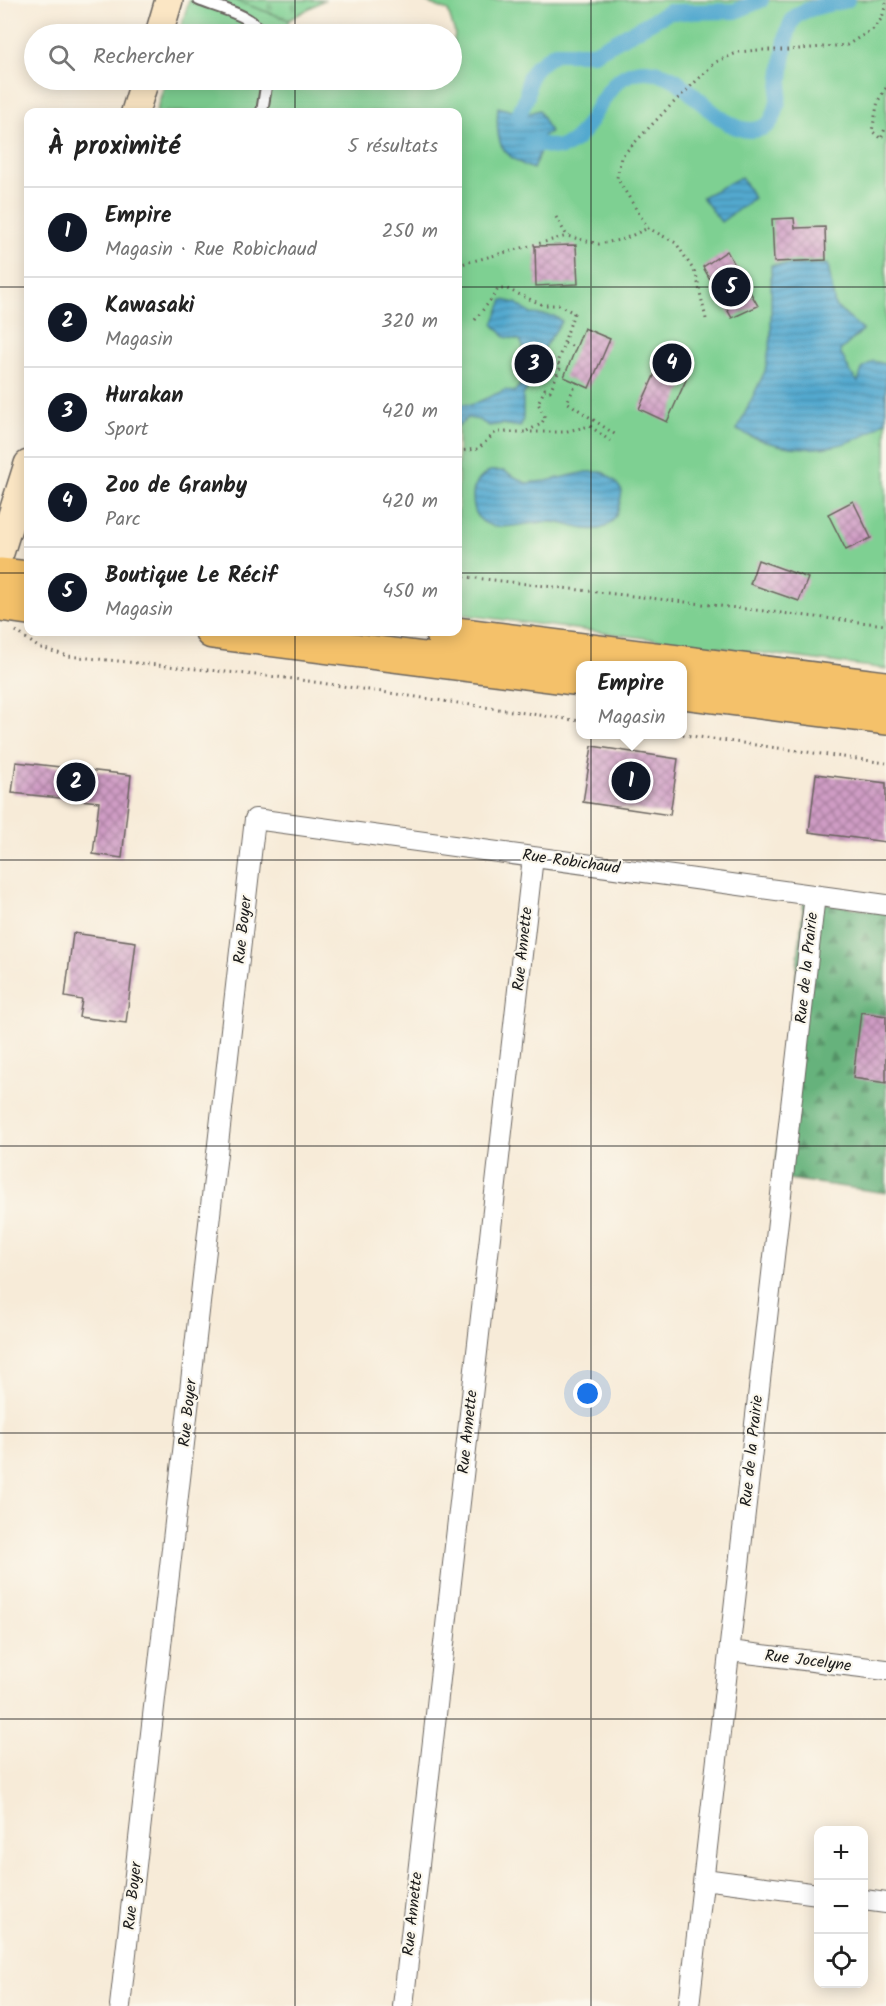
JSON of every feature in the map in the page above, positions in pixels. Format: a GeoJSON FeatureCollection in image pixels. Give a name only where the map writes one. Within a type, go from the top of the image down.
{"type":"FeatureCollection","features":[{"type":"Feature","properties":{"kind":"highway"},"geometry":{"type":"LineString","coordinates":[[0,575],[24,578]]}},
{"type":"Feature","properties":{"kind":"highway"},"geometry":{"type":"LineString","coordinates":[[462,635],[671,661]]}},
{"type":"Feature","properties":{"kind":"highway"},"geometry":{"type":"LineString","coordinates":[[244,636],[576,678]]}},
{"type":"Feature","properties":{"kind":"highway"},"geometry":{"type":"LineString","coordinates":[[687,663],[886,688]]}},
{"type":"Feature","properties":{"kind":"highway"},"geometry":{"type":"LineString","coordinates":[[687,693],[886,718]]}},
{"type":"Feature","properties":{"kind":"main road"},"geometry":{"type":"LineString","coordinates":[[162,24],[169,0]]}},
{"type":"Feature","properties":{"kind":"main road"},"geometry":{"type":"LineString","coordinates":[[136,108],[142,90]]}},
{"type":"Feature","properties":{"kind":"main road"},"geometry":{"type":"LineString","coordinates":[[0,553],[24,477]]}},
{"type":"Feature","properties":{"kind":"street","name":"Rue Robichaud"},"geometry":{"type":"LineString","coordinates":[[255,819],[886,905]]}},
{"type":"Feature","properties":{"kind":"street","name":"Rue Boyer"},"geometry":{"type":"LineString","coordinates":[[120,2006],[255,819]]}},
{"type":"Feature","properties":{"kind":"street","name":"Rue Annette"},"geometry":{"type":"LineString","coordinates":[[403,2006],[533,857]]}},
{"type":"Feature","properties":{"kind":"street","name":"Rue de la Prairie"},"geometry":{"type":"LineString","coordinates":[[689,2006],[815,895]]}},
{"type":"Feature","properties":{"kind":"street","name":"Rue Jocelyne"},"geometry":{"type":"LineString","coordinates":[[730,1651],[886,1670]]}},
{"type":"Feature","properties":{"kind":"street"},"geometry":{"type":"LineString","coordinates":[[704,1879],[814,1893]]}},
{"type":"Feature","properties":{"kind":"street"},"geometry":{"type":"LineString","coordinates":[[868,1901],[886,1903]]}},
{"type":"Feature","properties":{"kind":"lane"},"geometry":{"type":"LineString","coordinates":[[199,0],[250,20],[254,24]]}},
{"type":"Feature","properties":{"kind":"lane"},"geometry":{"type":"LineString","coordinates":[[263,108],[265,90]]}},
{"type":"Feature","properties":{"kind":"lane"},"geometry":{"type":"LineString","coordinates":[[465,664],[576,669]]}},
{"type":"Feature","properties":{"kind":"path"},"geometry":{"type":"LineString","coordinates":[[706,319],[696,274],[676,243],[648,228],[617,178],[621,157],[716,62],[739,52],[847,45],[873,29],[882,18],[886,3]]}},
{"type":"Feature","properties":{"kind":"path"},"geometry":{"type":"LineString","coordinates":[[886,88],[878,102],[872,131],[881,139],[886,126]]}},
{"type":"Feature","properties":{"kind":"path"},"geometry":{"type":"LineString","coordinates":[[556,217],[567,236]]}},
{"type":"Feature","properties":{"kind":"path"},"geometry":{"type":"LineString","coordinates":[[462,264],[567,236],[599,244],[624,239],[648,228]]}},
{"type":"Feature","properties":{"kind":"path"},"geometry":{"type":"LineString","coordinates":[[475,320],[484,306],[490,304],[498,289],[507,289],[543,305],[559,305],[574,313],[557,363],[561,366],[550,391],[545,389],[538,403],[545,418],[533,430],[525,432]]}},
{"type":"Feature","properties":{"kind":"path"},"geometry":{"type":"LineString","coordinates":[[565,343],[576,348]]}},
{"type":"Feature","properties":{"kind":"path"},"geometry":{"type":"LineString","coordinates":[[577,382],[567,402],[616,435]]}},
{"type":"Feature","properties":{"kind":"path"},"geometry":{"type":"LineString","coordinates":[[462,451],[478,449],[496,432],[563,432],[590,426],[610,441]]}},
{"type":"Feature","properties":{"kind":"path"},"geometry":{"type":"LineString","coordinates":[[462,576],[886,624]]}},
{"type":"Feature","properties":{"kind":"path"},"geometry":{"type":"LineString","coordinates":[[12,612],[24,628]]}},
{"type":"Feature","properties":{"kind":"path"},"geometry":{"type":"LineString","coordinates":[[30,636],[38,647],[68,656],[287,678],[576,720]]}},
{"type":"Feature","properties":{"kind":"path"},"geometry":{"type":"LineString","coordinates":[[687,736],[886,763]]}},
{"type":"Feature","properties":{"kind":"green space"},"geometry":{"type":"Polygon","coordinates":[[[189,0],[234,0],[289,20],[288,24],[182,24],[189,0]]]}},
{"type":"Feature","properties":{"kind":"green space"},"geometry":{"type":"Polygon","coordinates":[[[234,0],[324,0],[289,20],[234,0]]]}},
{"type":"Feature","properties":{"kind":"green space"},"geometry":{"type":"Polygon","coordinates":[[[421,0],[886,0],[886,669],[462,615],[462,108],[157,108],[163,90],[462,90],[462,24],[452,24],[448,11],[421,0]]]}},
{"type":"Feature","properties":{"kind":"green space"},"geometry":{"type":"Polygon","coordinates":[[[804,900],[886,913],[886,1193],[775,1177],[804,900]]]}},
{"type":"Feature","properties":{"kind":"water"},"geometry":{"type":"Polygon","coordinates":[[[498,107],[512,111],[518,117],[539,110],[550,132],[532,142],[542,147],[533,169],[513,158],[502,146],[497,129],[498,107]]]}},
{"type":"Feature","properties":{"kind":"water"},"geometry":{"type":"Polygon","coordinates":[[[741,177],[754,198],[721,222],[702,197],[741,177]]]}},
{"type":"Feature","properties":{"kind":"water"},"geometry":{"type":"Polygon","coordinates":[[[828,264],[835,306],[863,330],[840,351],[850,372],[858,382],[862,369],[873,361],[886,364],[886,420],[852,441],[813,448],[774,444],[737,430],[765,371],[771,338],[771,265],[828,264]]]}},
{"type":"Feature","properties":{"kind":"water"},"geometry":{"type":"Polygon","coordinates":[[[503,300],[516,303],[531,314],[554,316],[562,321],[544,348],[542,366],[537,380],[523,396],[523,420],[520,427],[502,424],[489,426],[479,420],[468,418],[462,423],[462,404],[471,405],[505,390],[514,392],[525,374],[525,353],[520,340],[505,337],[493,324],[503,300]]]}},
{"type":"Feature","properties":{"kind":"water"},"geometry":{"type":"Polygon","coordinates":[[[490,471],[504,471],[526,483],[586,472],[603,472],[615,481],[622,491],[616,516],[605,527],[592,530],[550,522],[501,527],[490,525],[481,520],[475,511],[473,496],[478,481],[490,471]]]}},
{"type":"Feature","properties":{"kind":"building"},"geometry":{"type":"Polygon","coordinates":[[[794,218],[795,228],[825,227],[826,260],[774,262],[772,219],[794,218]]]}},
{"type":"Feature","properties":{"kind":"building"},"geometry":{"type":"Polygon","coordinates":[[[576,245],[578,284],[536,286],[535,246],[576,245]]]}},
{"type":"Feature","properties":{"kind":"building"},"geometry":{"type":"Polygon","coordinates":[[[727,251],[758,306],[732,318],[703,267],[727,251]]]}},
{"type":"Feature","properties":{"kind":"building"},"geometry":{"type":"Polygon","coordinates":[[[584,328],[610,339],[589,388],[564,377],[584,328]]]}},
{"type":"Feature","properties":{"kind":"building"},"geometry":{"type":"Polygon","coordinates":[[[662,358],[690,371],[667,422],[639,409],[662,358]]]}},
{"type":"Feature","properties":{"kind":"building"},"geometry":{"type":"Polygon","coordinates":[[[853,501],[871,538],[846,550],[828,514],[853,501]]]}},
{"type":"Feature","properties":{"kind":"building"},"geometry":{"type":"Polygon","coordinates":[[[758,560],[808,578],[799,601],[750,584],[758,560]]]}},
{"type":"Feature","properties":{"kind":"building"},"geometry":{"type":"Polygon","coordinates":[[[592,746],[678,759],[670,815],[583,802],[592,746]]]}},
{"type":"Feature","properties":{"kind":"building"},"geometry":{"type":"Polygon","coordinates":[[[16,762],[131,775],[122,858],[93,854],[99,802],[12,793],[16,762]]]}},
{"type":"Feature","properties":{"kind":"building"},"geometry":{"type":"Polygon","coordinates":[[[816,774],[886,783],[886,842],[809,832],[816,774]]]}},
{"type":"Feature","properties":{"kind":"building"},"geometry":{"type":"Polygon","coordinates":[[[73,933],[136,942],[126,1023],[79,1017],[82,1000],[65,997],[73,933]]]}},
{"type":"Feature","properties":{"kind":"building"},"geometry":{"type":"Polygon","coordinates":[[[861,1012],[886,1016],[886,1083],[853,1078],[861,1012]]]}},
{"type":"Feature","properties":{"kind":"waterway"},"geometry":{"type":"LineString","coordinates":[[518,117],[527,96],[529,78],[537,66],[555,53],[594,53],[669,12],[736,11],[761,0]]}},
{"type":"Feature","properties":{"kind":"waterway"},"geometry":{"type":"LineString","coordinates":[[531,142],[562,147],[573,141],[583,131],[608,92],[618,81],[631,73],[647,71],[663,74],[677,81],[730,124],[742,129],[754,130],[766,126],[773,118],[777,106],[786,41],[789,27],[795,17],[812,8],[847,0]]}},
{"type":"Feature","properties":{"kind":"place","name":"Boutique Le Récif"},"geometry":{"type":"Point","coordinates":[731,287]}},
{"type":"Feature","properties":{"kind":"place","name":"Zoo de Granby"},"geometry":{"type":"Point","coordinates":[672,363]}},
{"type":"Feature","properties":{"kind":"place","name":"Hurakan"},"geometry":{"type":"Point","coordinates":[534,364]}},
{"type":"Feature","properties":{"kind":"place","name":"Empire"},"geometry":{"type":"Point","coordinates":[631,781]}},
{"type":"Feature","properties":{"kind":"place","name":"Kawasaki"},"geometry":{"type":"Point","coordinates":[76,782]}}]}
